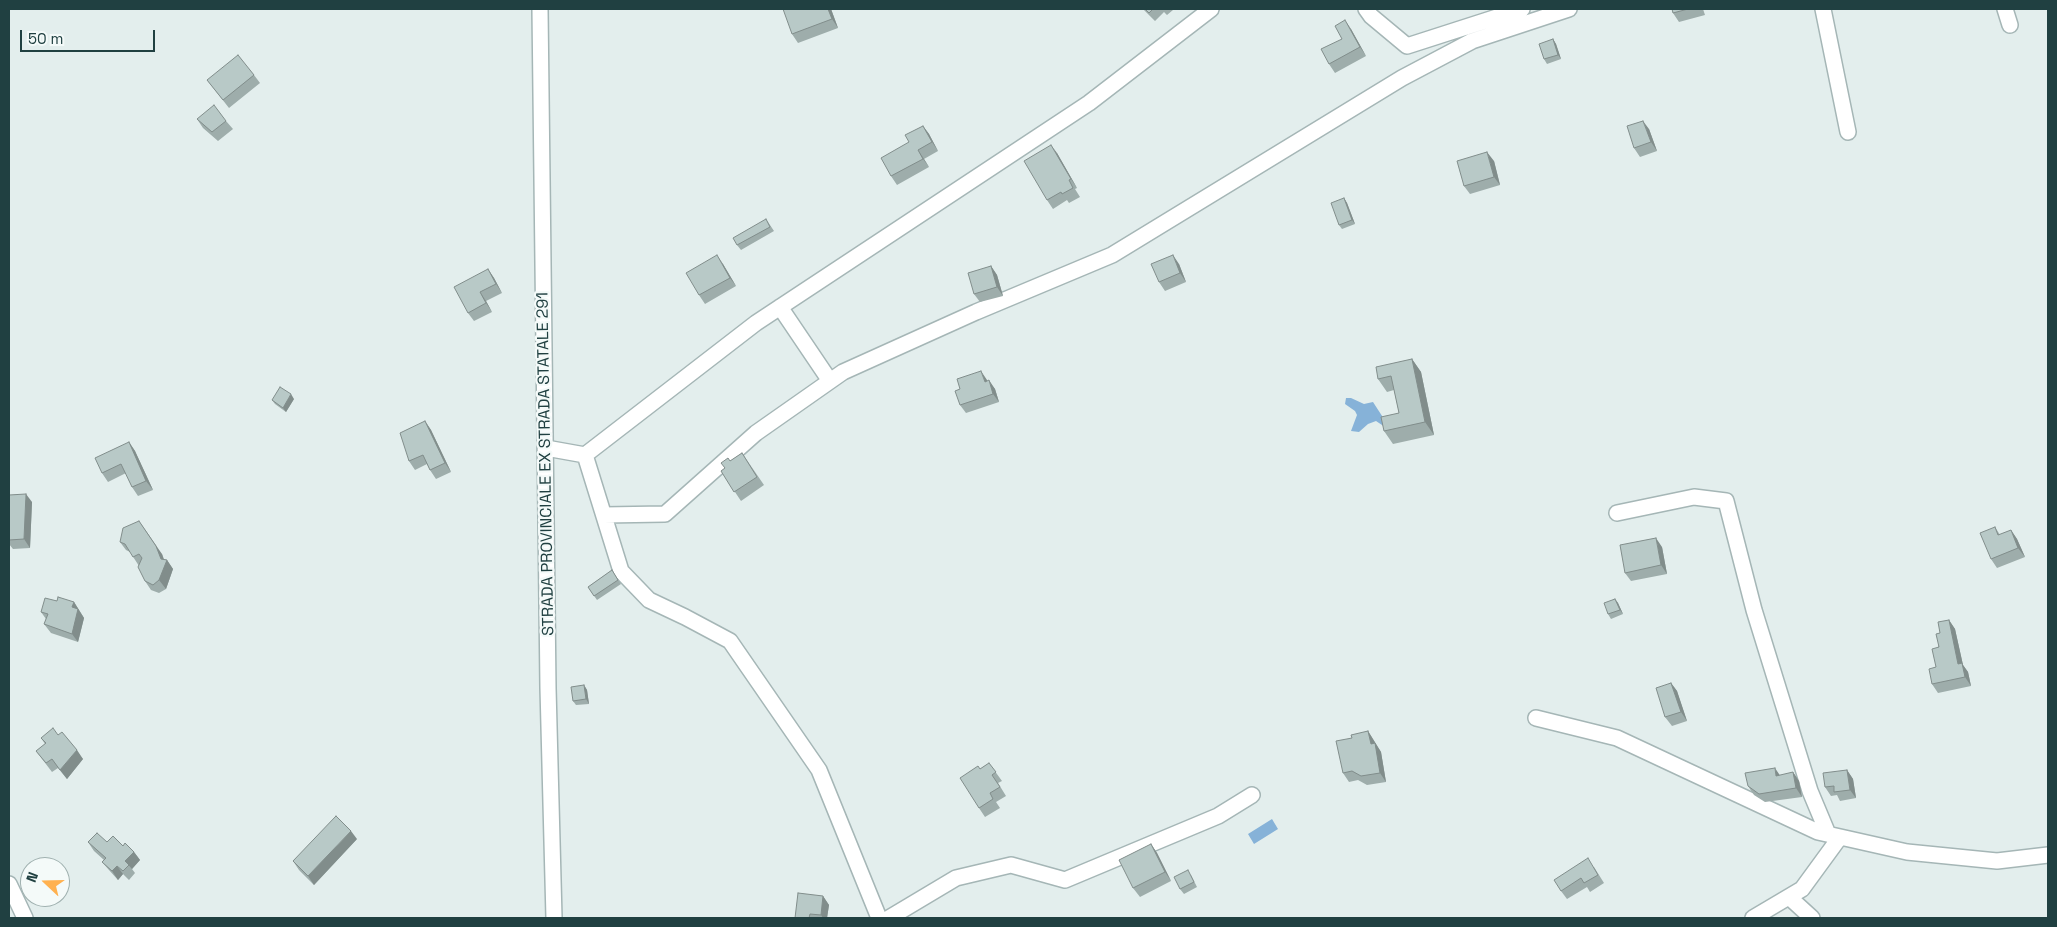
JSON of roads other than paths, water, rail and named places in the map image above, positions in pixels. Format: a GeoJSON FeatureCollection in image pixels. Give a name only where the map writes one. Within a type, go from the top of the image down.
{"type":"FeatureCollection","features":[{"type":"Feature","properties":{"kind":"street","name":"STRADA PROVINCIALE EX STRADA STATALE 291"},"geometry":{"type":"LineString","coordinates":[[540,9],[548,688],[554,918]]}},
{"type":"Feature","properties":{"kind":"street"},"geometry":{"type":"LineString","coordinates":[[546,448],[585,455],[756,323],[1089,103],[1212,9]]}},
{"type":"Feature","properties":{"kind":"street"},"geometry":{"type":"LineString","coordinates":[[1366,9],[1371,16],[1407,46],[1522,9]]}},
{"type":"Feature","properties":{"kind":"street"},"geometry":{"type":"LineString","coordinates":[[604,515],[665,514],[756,433],[843,372],[976,312],[1112,255],[1402,78],[1472,41],[1569,9]]}},
{"type":"Feature","properties":{"kind":"street"},"geometry":{"type":"LineString","coordinates":[[1823,9],[1848,132]]}},
{"type":"Feature","properties":{"kind":"street"},"geometry":{"type":"LineString","coordinates":[[2006,9],[2010,25]]}},
{"type":"Feature","properties":{"kind":"street"},"geometry":{"type":"LineString","coordinates":[[780,307],[830,381]]}},
{"type":"Feature","properties":{"kind":"street"},"geometry":{"type":"LineString","coordinates":[[585,455],[621,571],[649,600],[730,641],[819,770],[879,918]]}},
{"type":"Feature","properties":{"kind":"street"},"geometry":{"type":"LineString","coordinates":[[1617,512],[1694,497],[1726,501],[1754,610],[1810,791],[1834,836]]}},
{"type":"Feature","properties":{"kind":"street"},"geometry":{"type":"LineString","coordinates":[[1536,718],[1617,738],[1818,832],[1906,852],[1997,861],[2048,855]]}},
{"type":"Feature","properties":{"kind":"street"},"geometry":{"type":"LineString","coordinates":[[889,918],[956,878],[1011,865],[1065,880],[1218,816],[1252,795]]}},
{"type":"Feature","properties":{"kind":"street"},"geometry":{"type":"LineString","coordinates":[[1753,918],[1802,889],[1834,836]]}},
{"type":"Feature","properties":{"kind":"street"},"geometry":{"type":"LineString","coordinates":[[9,884],[25,918]]}},
{"type":"Feature","properties":{"kind":"street"},"geometry":{"type":"LineString","coordinates":[[1789,897],[1812,918]]}},
{"type":"Feature","properties":{"kind":"water"},"geometry":{"type":"Polygon","coordinates":[[[1346,398],[1351,398],[1364,404],[1373,402],[1384,419],[1385,427],[1376,421],[1368,424],[1359,432],[1351,431],[1357,415],[1355,411],[1345,404],[1346,398]]]}},
{"type":"Feature","properties":{"kind":"water"},"geometry":{"type":"Polygon","coordinates":[[[1272,819],[1278,829],[1254,844],[1248,834],[1272,819]]]}}]}
